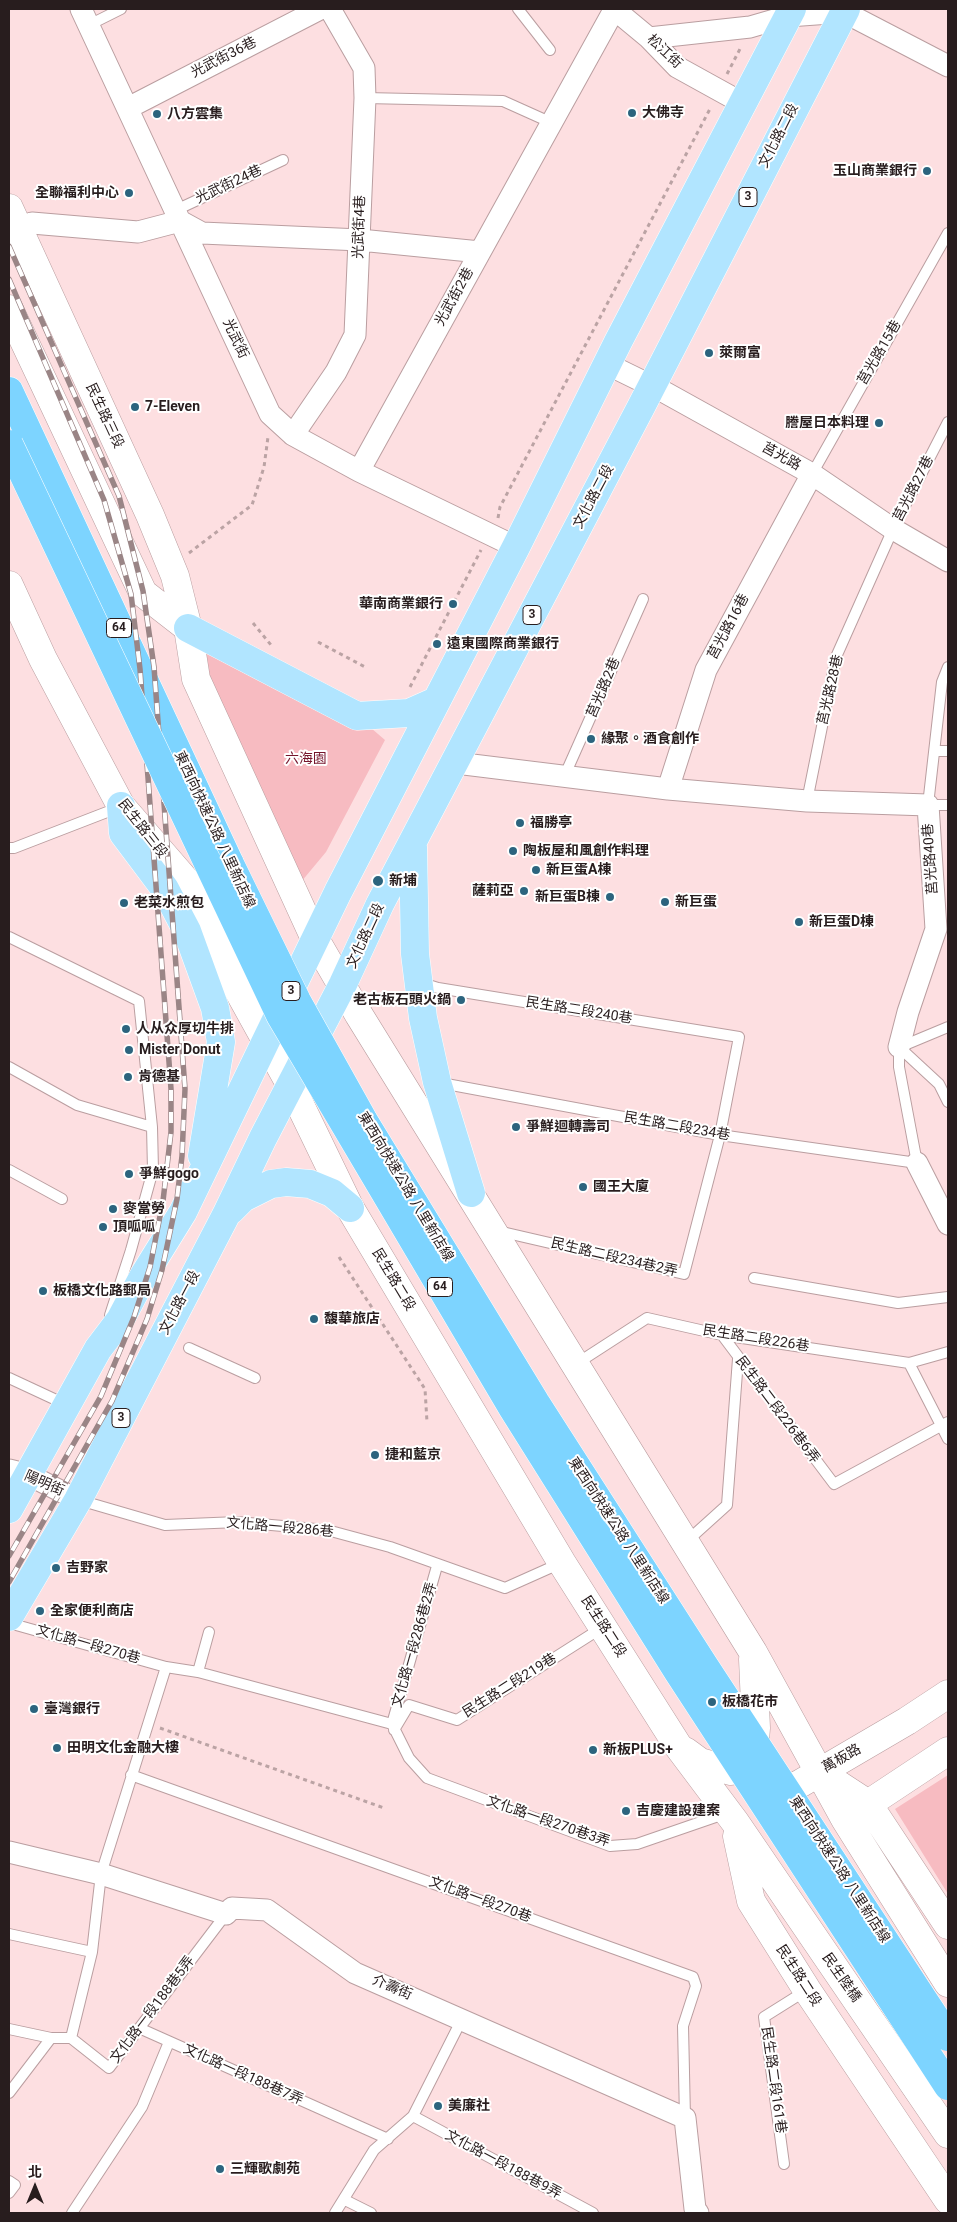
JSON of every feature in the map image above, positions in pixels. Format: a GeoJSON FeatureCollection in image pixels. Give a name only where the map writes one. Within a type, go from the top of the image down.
{"type":"FeatureCollection","features":[{"type":"Feature","properties":{"kind":"highway","name":"東西向快速公路 八里新店線"},"geometry":{"type":"LineString","coordinates":[[9,391],[230,864],[297,1001],[364,1121],[536,1403],[704,1665],[948,2037]]}},
{"type":"Feature","properties":{"kind":"highway","name":"東西向快速公路 八里新店線"},"geometry":{"type":"LineString","coordinates":[[9,444],[280,1015],[518,1417],[678,1672],[948,2086]]}},
{"type":"Feature","properties":{"kind":"main road","name":"文化路二段"},"geometry":{"type":"LineString","coordinates":[[342,984],[380,904],[456,763],[845,11]]}},
{"type":"Feature","properties":{"kind":"main road","name":"3"},"geometry":{"type":"LineString","coordinates":[[9,1510],[19,1473],[68,1406],[98,1349],[120,1320],[144,1275],[183,1212],[315,939],[516,547],[607,364],[790,13]]}},
{"type":"Feature","properties":{"kind":"main road","name":"民生路三段"},"geometry":{"type":"LineString","coordinates":[[13,218],[150,514],[174,576],[188,628],[196,679],[315,939]]}},
{"type":"Feature","properties":{"kind":"main road"},"geometry":{"type":"LineString","coordinates":[[9,309],[143,593],[188,628],[357,716],[409,713],[436,700]]}},
{"type":"Feature","properties":{"kind":"main road","name":"民生路三段"},"geometry":{"type":"LineString","coordinates":[[9,585],[43,659],[121,806],[186,881],[238,990],[266,1043]]}},
{"type":"Feature","properties":{"kind":"main road"},"geometry":{"type":"LineString","coordinates":[[121,806],[123,833],[165,889],[187,931],[215,1008],[221,1042],[198,1180]]}},
{"type":"Feature","properties":{"kind":"main road"},"geometry":{"type":"LineString","coordinates":[[413,845],[414,928],[423,1018],[437,1082],[471,1193]]}},
{"type":"Feature","properties":{"kind":"main road"},"geometry":{"type":"LineString","coordinates":[[315,939],[359,1015],[471,1193],[753,1652],[845,1819],[948,1983]]}},
{"type":"Feature","properties":{"kind":"main road","name":"文化路一段"},"geometry":{"type":"LineString","coordinates":[[9,1617],[78,1500],[226,1215],[290,1084],[342,984]]}},
{"type":"Feature","properties":{"kind":"main road","name":"民生路二段"},"geometry":{"type":"LineString","coordinates":[[266,1043],[290,1084],[350,1208],[562,1562],[678,1746],[731,1818],[751,1902],[807,1990],[948,2200]]}},
{"type":"Feature","properties":{"kind":"main road"},"geometry":{"type":"LineString","coordinates":[[226,1215],[243,1198],[271,1184],[286,1182],[310,1184],[332,1193],[350,1208]]}},
{"type":"Feature","properties":{"kind":"main road"},"geometry":{"type":"LineString","coordinates":[[678,1746],[700,1762],[715,1768],[731,1771],[749,1764],[754,1753],[756,1728],[753,1652]]}},
{"type":"Feature","properties":{"kind":"main road","name":"萬板路"},"geometry":{"type":"LineString","coordinates":[[731,1818],[819,1772],[907,1721],[948,1694]]}},
{"type":"Feature","properties":{"kind":"main road"},"geometry":{"type":"LineString","coordinates":[[868,1804],[948,1751]]}},
{"type":"Feature","properties":{"kind":"main road"},"geometry":{"type":"LineString","coordinates":[[819,1772],[868,1804],[948,1925]]}},
{"type":"Feature","properties":{"kind":"main road","name":"民生陸橋"},"geometry":{"type":"LineString","coordinates":[[731,1818],[948,2134]]}},
{"type":"Feature","properties":{"kind":"street","name":"光武街36巷"},"geometry":{"type":"LineString","coordinates":[[128,108],[320,9]]}},
{"type":"Feature","properties":{"kind":"street","name":"光武街4巷"},"geometry":{"type":"LineString","coordinates":[[293,435],[336,372],[355,335],[365,98],[364,68],[330,9]]}},
{"type":"Feature","properties":{"kind":"street","name":"松江街"},"geometry":{"type":"LineString","coordinates":[[614,9],[649,38],[678,67],[744,104]]}},
{"type":"Feature","properties":{"kind":"street","name":"光武街2巷"},"geometry":{"type":"LineString","coordinates":[[359,471],[614,9]]}},
{"type":"Feature","properties":{"kind":"street"},"geometry":{"type":"LineString","coordinates":[[649,38],[750,27],[790,13],[845,11],[948,66]]}},
{"type":"Feature","properties":{"kind":"street","name":"光武街"},"geometry":{"type":"LineString","coordinates":[[85,17],[270,414],[293,435],[359,471],[516,547]]}},
{"type":"Feature","properties":{"kind":"street"},"geometry":{"type":"LineString","coordinates":[[13,218],[32,223],[138,232],[178,215],[202,233],[360,240],[480,252]]}},
{"type":"Feature","properties":{"kind":"street","name":"莒光路"},"geometry":{"type":"LineString","coordinates":[[607,364],[652,386],[812,474],[894,529],[948,561]]}},
{"type":"Feature","properties":{"kind":"street","name":"莒光路16巷"},"geometry":{"type":"LineString","coordinates":[[668,789],[706,670],[812,474]]}},
{"type":"Feature","properties":{"kind":"street"},"geometry":{"type":"LineString","coordinates":[[456,763],[668,789],[808,801],[938,805]]}},
{"type":"Feature","properties":{"kind":"street","name":"莒光路40巷"},"geometry":{"type":"LineString","coordinates":[[899,1057],[908,1012],[942,928],[938,805]]}},
{"type":"Feature","properties":{"kind":"street"},"geometry":{"type":"LineString","coordinates":[[917,1164],[948,1224]]}},
{"type":"Feature","properties":{"kind":"street","name":"陽明街"},"geometry":{"type":"LineString","coordinates":[[19,1473],[78,1500]]}},
{"type":"Feature","properties":{"kind":"street"},"geometry":{"type":"LineString","coordinates":[[9,1852],[101,1874],[226,1914]]}},
{"type":"Feature","properties":{"kind":"street","name":"介壽街"},"geometry":{"type":"LineString","coordinates":[[226,1914],[232,1908],[267,1910],[355,1973],[685,2118]]}},
{"type":"Feature","properties":{"kind":"street"},"geometry":{"type":"LineString","coordinates":[[685,2118],[695,2212]]}},
{"type":"Feature","properties":{"kind":"lane"},"geometry":{"type":"LineString","coordinates":[[85,17],[121,9]]}},
{"type":"Feature","properties":{"kind":"lane"},"geometry":{"type":"LineString","coordinates":[[518,9],[550,50]]}},
{"type":"Feature","properties":{"kind":"lane"},"geometry":{"type":"LineString","coordinates":[[365,98],[503,100],[552,123]]}},
{"type":"Feature","properties":{"kind":"lane","name":"光武街24巷"},"geometry":{"type":"LineString","coordinates":[[178,215],[283,160]]}},
{"type":"Feature","properties":{"kind":"lane","name":"莒光路15巷"},"geometry":{"type":"LineString","coordinates":[[812,474],[948,233]]}},
{"type":"Feature","properties":{"kind":"lane","name":"莒光路27巷"},"geometry":{"type":"LineString","coordinates":[[894,529],[948,422]]}},
{"type":"Feature","properties":{"kind":"lane","name":"莒光路28巷"},"geometry":{"type":"LineString","coordinates":[[808,801],[836,657],[894,529]]}},
{"type":"Feature","properties":{"kind":"lane","name":"莒光路2巷"},"geometry":{"type":"LineString","coordinates":[[564,777],[643,599]]}},
{"type":"Feature","properties":{"kind":"lane","name":"莒光路40巷"},"geometry":{"type":"LineString","coordinates":[[938,805],[936,751],[942,682],[948,667]]}},
{"type":"Feature","properties":{"kind":"lane"},"geometry":{"type":"LineString","coordinates":[[936,751],[948,751]]}},
{"type":"Feature","properties":{"kind":"lane"},"geometry":{"type":"LineString","coordinates":[[9,848],[14,848],[121,806]]}},
{"type":"Feature","properties":{"kind":"lane"},"geometry":{"type":"LineString","coordinates":[[9,937],[139,1001],[152,1127],[153,1170],[131,1250],[98,1349]]}},
{"type":"Feature","properties":{"kind":"lane","name":"民生路二段240巷"},"geometry":{"type":"LineString","coordinates":[[419,982],[438,988],[739,1037],[720,1135]]}},
{"type":"Feature","properties":{"kind":"lane"},"geometry":{"type":"LineString","coordinates":[[899,1057],[948,1027]]}},
{"type":"Feature","properties":{"kind":"lane"},"geometry":{"type":"LineString","coordinates":[[899,1057],[939,1084],[948,1102]]}},
{"type":"Feature","properties":{"kind":"lane"},"geometry":{"type":"LineString","coordinates":[[899,1057],[917,1164]]}},
{"type":"Feature","properties":{"kind":"lane"},"geometry":{"type":"LineString","coordinates":[[9,1067],[77,1105],[152,1127]]}},
{"type":"Feature","properties":{"kind":"lane","name":"民生路二段234巷"},"geometry":{"type":"LineString","coordinates":[[437,1082],[720,1135],[917,1164]]}},
{"type":"Feature","properties":{"kind":"lane","name":"民生路二段234巷2弄"},"geometry":{"type":"LineString","coordinates":[[493,1230],[684,1274],[720,1135]]}},
{"type":"Feature","properties":{"kind":"lane"},"geometry":{"type":"LineString","coordinates":[[9,1170],[62,1199]]}},
{"type":"Feature","properties":{"kind":"lane"},"geometry":{"type":"LineString","coordinates":[[754,1278],[898,1303],[948,1297]]}},
{"type":"Feature","properties":{"kind":"lane","name":"民生路二段226巷"},"geometry":{"type":"LineString","coordinates":[[576,1364],[647,1318],[722,1335],[909,1363],[948,1352]]}},
{"type":"Feature","properties":{"kind":"lane","name":"民生路二段226巷6弄"},"geometry":{"type":"LineString","coordinates":[[722,1335],[738,1359],[834,1484],[944,1424]]}},
{"type":"Feature","properties":{"kind":"lane"},"geometry":{"type":"LineString","coordinates":[[189,1348],[255,1378]]}},
{"type":"Feature","properties":{"kind":"lane"},"geometry":{"type":"LineString","coordinates":[[686,1543],[727,1506],[738,1359]]}},
{"type":"Feature","properties":{"kind":"lane"},"geometry":{"type":"LineString","coordinates":[[909,1363],[944,1424],[948,1439]]}},
{"type":"Feature","properties":{"kind":"lane"},"geometry":{"type":"LineString","coordinates":[[9,1378],[68,1406]]}},
{"type":"Feature","properties":{"kind":"lane","name":"文化路一段286巷"},"geometry":{"type":"LineString","coordinates":[[78,1500],[165,1524],[238,1522],[327,1530],[390,1547],[437,1566],[505,1588],[562,1562]]}},
{"type":"Feature","properties":{"kind":"lane","name":"文化路一段286巷2弄"},"geometry":{"type":"LineString","coordinates":[[393,1727],[437,1566]]}},
{"type":"Feature","properties":{"kind":"lane","name":"文化路一段270巷"},"geometry":{"type":"LineString","coordinates":[[9,1623],[166,1667],[198,1672],[393,1727]]}},
{"type":"Feature","properties":{"kind":"lane","name":"民生路二段219巷"},"geometry":{"type":"LineString","coordinates":[[393,1727],[409,1706],[457,1720],[603,1627]]}},
{"type":"Feature","properties":{"kind":"lane"},"geometry":{"type":"LineString","coordinates":[[198,1672],[209,1632]]}},
{"type":"Feature","properties":{"kind":"lane"},"geometry":{"type":"LineString","coordinates":[[9,2030],[51,2038],[71,2038],[92,1952],[101,1874],[166,1667]]}},
{"type":"Feature","properties":{"kind":"lane","name":"文化路一段270巷3弄"},"geometry":{"type":"LineString","coordinates":[[393,1727],[409,1758],[426,1778],[610,1846],[638,1844],[731,1818]]}},
{"type":"Feature","properties":{"kind":"lane","name":"文化路一段270巷"},"geometry":{"type":"LineString","coordinates":[[131,1775],[693,1978],[696,1986],[683,2026],[685,2118]]}},
{"type":"Feature","properties":{"kind":"lane","name":"文化路一段188巷5弄"},"geometry":{"type":"LineString","coordinates":[[71,2038],[109,2068],[226,1914]]}},
{"type":"Feature","properties":{"kind":"lane"},"geometry":{"type":"LineString","coordinates":[[9,1934],[92,1952]]}},
{"type":"Feature","properties":{"kind":"lane","name":"民生路二段161巷"},"geometry":{"type":"LineString","coordinates":[[784,2164],[764,2017],[807,1990]]}},
{"type":"Feature","properties":{"kind":"lane"},"geometry":{"type":"LineString","coordinates":[[335,2213],[345,2200],[374,2150],[413,2116],[462,2019]]}},
{"type":"Feature","properties":{"kind":"lane"},"geometry":{"type":"LineString","coordinates":[[139,2028],[169,2042]]}},
{"type":"Feature","properties":{"kind":"lane"},"geometry":{"type":"LineString","coordinates":[[9,2093],[51,2038]]}},
{"type":"Feature","properties":{"kind":"lane","name":"文化路一段188巷7弄"},"geometry":{"type":"LineString","coordinates":[[72,2213],[142,2107],[169,2042],[388,2139]]}},
{"type":"Feature","properties":{"kind":"lane","name":"文化路一段188巷9弄"},"geometry":{"type":"LineString","coordinates":[[413,2116],[593,2213]]}},
{"type":"Feature","properties":{"kind":"lane"},"geometry":{"type":"LineString","coordinates":[[9,2181],[15,2185],[9,2193]]}},
{"type":"Feature","properties":{"kind":"lane"},"geometry":{"type":"LineString","coordinates":[[345,2200],[371,2213]]}},
{"type":"Feature","properties":{"kind":"path"},"geometry":{"type":"LineString","coordinates":[[409,688],[489,534],[504,499],[719,90],[750,27]]}},
{"type":"Feature","properties":{"kind":"path"},"geometry":{"type":"LineString","coordinates":[[181,558],[252,505],[264,467],[270,414]]}},
{"type":"Feature","properties":{"kind":"path"},"geometry":{"type":"LineString","coordinates":[[253,623],[274,648]]}},
{"type":"Feature","properties":{"kind":"path"},"geometry":{"type":"LineString","coordinates":[[318,642],[365,667]]}},
{"type":"Feature","properties":{"kind":"path"},"geometry":{"type":"LineString","coordinates":[[339,1257],[425,1389],[427,1422]]}},
{"type":"Feature","properties":{"kind":"path"},"geometry":{"type":"LineString","coordinates":[[148,1724],[384,1808]]}},
{"type":"Feature","properties":{"kind":"green space","name":"六海園"},"geometry":{"type":"Polygon","coordinates":[[[188,628],[357,716],[385,740],[326,852],[301,882],[188,628]]]}},
{"type":"Feature","properties":{"kind":"green space"},"geometry":{"type":"Polygon","coordinates":[[[948,1775],[948,1894],[895,1809],[948,1775]]]}},
{"type":"Feature","properties":{"kind":"railway"},"geometry":{"type":"LineString","coordinates":[[9,246],[119,496],[143,591],[154,667],[185,1089],[182,1156],[177,1199],[162,1270],[147,1319],[112,1401],[9,1582]]}},
{"type":"Feature","properties":{"kind":"railway"},"geometry":{"type":"LineString","coordinates":[[9,279],[104,500],[131,594],[140,669],[171,1089],[171,1132],[163,1201],[150,1267],[134,1317],[101,1396],[9,1556]]}},
{"type":"Feature","properties":{"kind":"place","name":"大佛寺"},"geometry":{"type":"Point","coordinates":[632,113]}},
{"type":"Feature","properties":{"kind":"place","name":"八方雲集"},"geometry":{"type":"Point","coordinates":[157,114]}},
{"type":"Feature","properties":{"kind":"place","name":"玉山商業銀行"},"geometry":{"type":"Point","coordinates":[927,171]}},
{"type":"Feature","properties":{"kind":"place","name":"全聯福利中心"},"geometry":{"type":"Point","coordinates":[129,193]}},
{"type":"Feature","properties":{"kind":"place","name":"萊爾富"},"geometry":{"type":"Point","coordinates":[709,353]}},
{"type":"Feature","properties":{"kind":"place","name":"7-Eleven"},"geometry":{"type":"Point","coordinates":[135,407]}},
{"type":"Feature","properties":{"kind":"place","name":"謄屋日本料理"},"geometry":{"type":"Point","coordinates":[879,423]}},
{"type":"Feature","properties":{"kind":"place","name":"華南商業銀行"},"geometry":{"type":"Point","coordinates":[453,604]}},
{"type":"Feature","properties":{"kind":"place","name":"遠東國際商業銀行"},"geometry":{"type":"Point","coordinates":[437,644]}},
{"type":"Feature","properties":{"kind":"place","name":"緣聚。酒食創作"},"geometry":{"type":"Point","coordinates":[591,739]}},
{"type":"Feature","properties":{"kind":"place","name":"福勝亭"},"geometry":{"type":"Point","coordinates":[520,823]}},
{"type":"Feature","properties":{"kind":"place","name":"陶板屋和風創作料理"},"geometry":{"type":"Point","coordinates":[513,851]}},
{"type":"Feature","properties":{"kind":"place","name":"新巨蛋A棟"},"geometry":{"type":"Point","coordinates":[536,870]}},
{"type":"Feature","properties":{"kind":"place","name":"新埔"},"geometry":{"type":"Point","coordinates":[378,881]}},
{"type":"Feature","properties":{"kind":"place","name":"薩莉亞"},"geometry":{"type":"Point","coordinates":[524,891]}},
{"type":"Feature","properties":{"kind":"place","name":"新巨蛋B棟"},"geometry":{"type":"Point","coordinates":[610,897]}},
{"type":"Feature","properties":{"kind":"place","name":"新巨蛋"},"geometry":{"type":"Point","coordinates":[665,902]}},
{"type":"Feature","properties":{"kind":"place","name":"老菜水煎包"},"geometry":{"type":"Point","coordinates":[124,903]}},
{"type":"Feature","properties":{"kind":"place","name":"新巨蛋D棟"},"geometry":{"type":"Point","coordinates":[799,922]}},
{"type":"Feature","properties":{"kind":"place","name":"老古板石頭火鍋"},"geometry":{"type":"Point","coordinates":[461,1000]}},
{"type":"Feature","properties":{"kind":"place","name":"人从众厚切牛排"},"geometry":{"type":"Point","coordinates":[126,1029]}},
{"type":"Feature","properties":{"kind":"place","name":"Mister Donut"},"geometry":{"type":"Point","coordinates":[129,1050]}},
{"type":"Feature","properties":{"kind":"place","name":"肯德基"},"geometry":{"type":"Point","coordinates":[128,1077]}},
{"type":"Feature","properties":{"kind":"place","name":"爭鮮迴轉壽司"},"geometry":{"type":"Point","coordinates":[516,1127]}},
{"type":"Feature","properties":{"kind":"place","name":"爭鮮gogo"},"geometry":{"type":"Point","coordinates":[129,1174]}},
{"type":"Feature","properties":{"kind":"place","name":"國王大廈"},"geometry":{"type":"Point","coordinates":[583,1187]}},
{"type":"Feature","properties":{"kind":"place","name":"麥當勞"},"geometry":{"type":"Point","coordinates":[113,1209]}},
{"type":"Feature","properties":{"kind":"place","name":"頂呱呱"},"geometry":{"type":"Point","coordinates":[103,1227]}},
{"type":"Feature","properties":{"kind":"place","name":"板橋文化路郵局"},"geometry":{"type":"Point","coordinates":[43,1291]}},
{"type":"Feature","properties":{"kind":"place","name":"馥華旅店"},"geometry":{"type":"Point","coordinates":[314,1319]}},
{"type":"Feature","properties":{"kind":"place","name":"捷和藍京"},"geometry":{"type":"Point","coordinates":[375,1455]}},
{"type":"Feature","properties":{"kind":"place","name":"吉野家"},"geometry":{"type":"Point","coordinates":[56,1568]}},
{"type":"Feature","properties":{"kind":"place","name":"全家便利商店"},"geometry":{"type":"Point","coordinates":[40,1611]}},
{"type":"Feature","properties":{"kind":"place","name":"板橋花市"},"geometry":{"type":"Point","coordinates":[712,1702]}},
{"type":"Feature","properties":{"kind":"place","name":"臺灣銀行"},"geometry":{"type":"Point","coordinates":[34,1709]}},
{"type":"Feature","properties":{"kind":"place","name":"田明文化金融大樓"},"geometry":{"type":"Point","coordinates":[57,1748]}},
{"type":"Feature","properties":{"kind":"place","name":"新板PLUS+"},"geometry":{"type":"Point","coordinates":[593,1750]}},
{"type":"Feature","properties":{"kind":"place","name":"吉慶建設建案"},"geometry":{"type":"Point","coordinates":[626,1811]}},
{"type":"Feature","properties":{"kind":"place","name":"美廉社"},"geometry":{"type":"Point","coordinates":[438,2106]}},
{"type":"Feature","properties":{"kind":"place","name":"三輝歌劇苑"},"geometry":{"type":"Point","coordinates":[220,2169]}}]}
